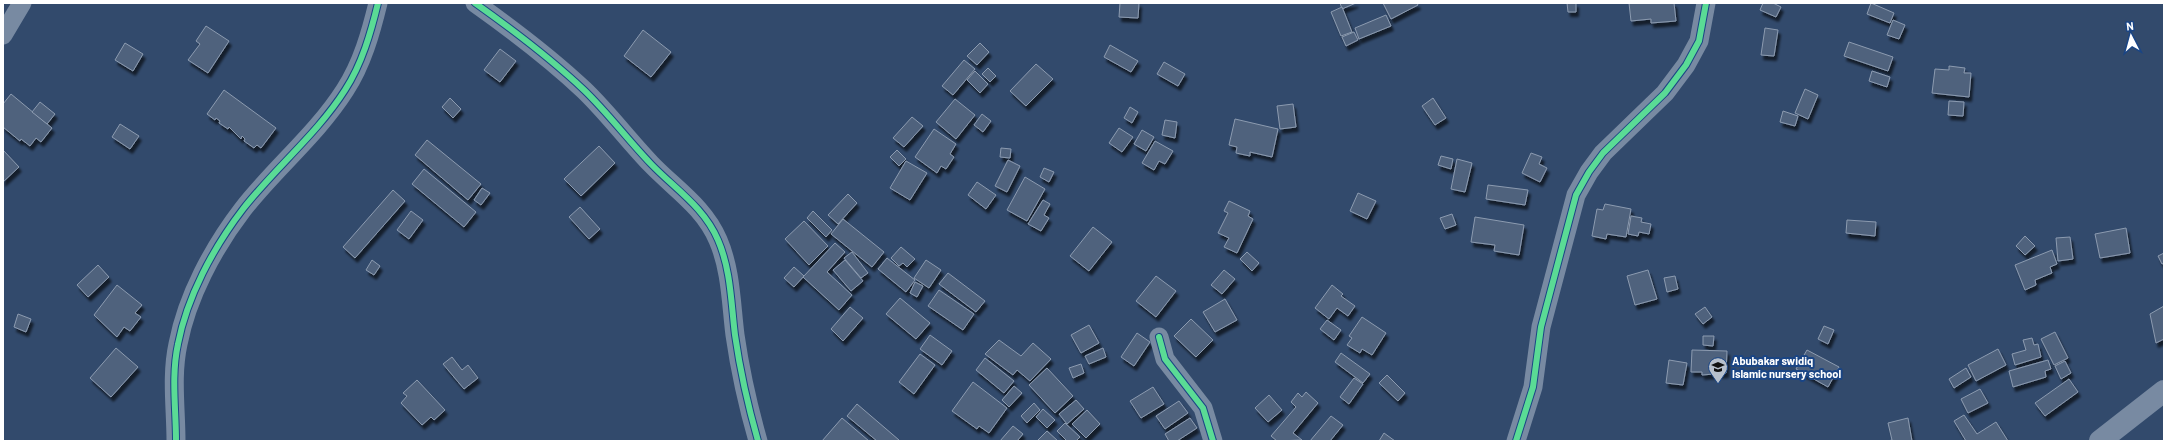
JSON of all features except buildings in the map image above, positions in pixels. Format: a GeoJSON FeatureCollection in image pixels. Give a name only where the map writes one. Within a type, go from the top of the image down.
{"type":"FeatureCollection","features":[{"type":"Feature","properties":{"kind":"street"},"geometry":{"type":"LineString","coordinates":[[3,35],[22,3]]}},
{"type":"Feature","properties":{"kind":"street"},"geometry":{"type":"LineString","coordinates":[[176,441],[175,364],[178,344],[187,310],[215,251],[243,209],[318,126],[346,90],[369,40],[378,3]]}},
{"type":"Feature","properties":{"kind":"street"},"geometry":{"type":"LineString","coordinates":[[476,3],[516,32],[585,90],[652,165],[687,196],[706,216],[718,240],[727,266],[736,336],[749,411],[758,441]]}},
{"type":"Feature","properties":{"kind":"street"},"geometry":{"type":"LineString","coordinates":[[1516,441],[1533,388],[1541,327],[1576,195],[1589,172],[1604,153],[1665,93],[1686,65],[1699,41],[1706,3]]}},
{"type":"Feature","properties":{"kind":"street"},"geometry":{"type":"LineString","coordinates":[[1159,338],[1166,359],[1203,408],[1213,441]]}},
{"type":"Feature","properties":{"kind":"street"},"geometry":{"type":"LineString","coordinates":[[2100,441],[2164,391]]}},
{"type":"Feature","properties":{"kind":"cycle path"},"geometry":{"type":"LineString","coordinates":[[176,441],[174,380],[176,356],[182,326],[195,291],[221,240],[243,209],[268,179],[322,121],[345,90],[361,59],[378,3]]}},
{"type":"Feature","properties":{"kind":"cycle path"},"geometry":{"type":"LineString","coordinates":[[475,3],[531,45],[584,90],[651,164],[697,208],[712,228],[726,263],[739,361],[758,441]]}},
{"type":"Feature","properties":{"kind":"cycle path"},"geometry":{"type":"LineString","coordinates":[[1516,441],[1533,387],[1541,327],[1576,195],[1589,172],[1603,153],[1665,93],[1686,65],[1699,41],[1706,3]]}},
{"type":"Feature","properties":{"kind":"cycle path"},"geometry":{"type":"LineString","coordinates":[[1159,337],[1165,359],[1203,408],[1213,441]]}},
{"type":"Feature","properties":{"kind":"place","name":"Abubakar swidiq Islamic nursery school"},"geometry":{"type":"Point","coordinates":[1718,384]}}]}
